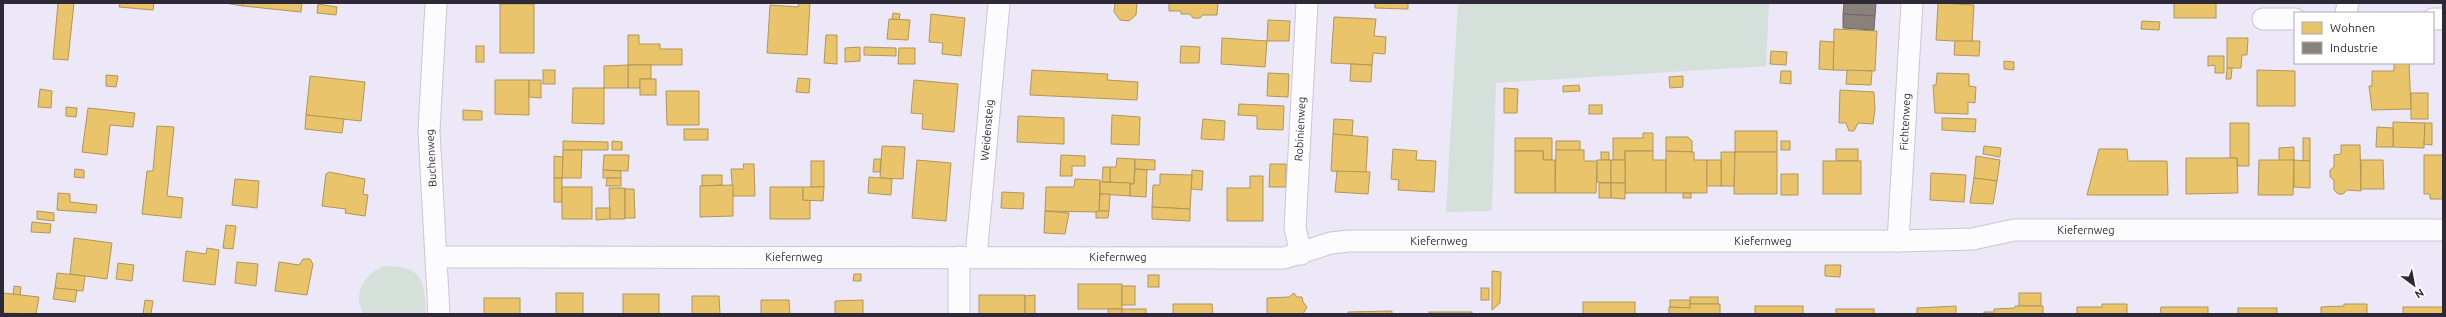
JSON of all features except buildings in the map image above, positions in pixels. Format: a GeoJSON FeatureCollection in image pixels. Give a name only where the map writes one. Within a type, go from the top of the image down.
{"type":"FeatureCollection","features":[{"type":"Feature","properties":{"kind":"street","name":"Buchenweg"},"geometry":{"type":"LineString","coordinates":[[436,3],[429,131],[439,314]]}},
{"type":"Feature","properties":{"kind":"street","name":"Weidensteig"},"geometry":{"type":"LineString","coordinates":[[959,314],[968,257],[999,3]]}},
{"type":"Feature","properties":{"kind":"street","name":"Robinienweg"},"geometry":{"type":"LineString","coordinates":[[1302,254],[1295,228],[1307,3]]}},
{"type":"Feature","properties":{"kind":"street","name":"Fichtenweg"},"geometry":{"type":"LineString","coordinates":[[1898,241],[1912,3]]}},
{"type":"Feature","properties":{"kind":"street"},"geometry":{"type":"LineString","coordinates":[[2263,19],[2294,19]]}},
{"type":"Feature","properties":{"kind":"street","name":"Kiefernweg"},"geometry":{"type":"LineString","coordinates":[[437,257],[1284,258],[1302,254],[1331,243],[1349,241],[1898,241],[1973,239],[2014,230],[2443,230]]}},
{"type":"Feature","properties":{"kind":"shaded area"},"geometry":{"type":"Polygon","coordinates":[[[1458,3],[1769,3],[1766,66],[1496,83],[1492,211],[1446,212],[1458,3]]]}},
{"type":"Feature","properties":{"kind":"shaded area"},"geometry":{"type":"Polygon","coordinates":[[[383,266],[406,269],[414,272],[419,277],[424,292],[426,314],[364,314],[360,307],[359,299],[362,286],[371,274],[383,266]]]}}]}
